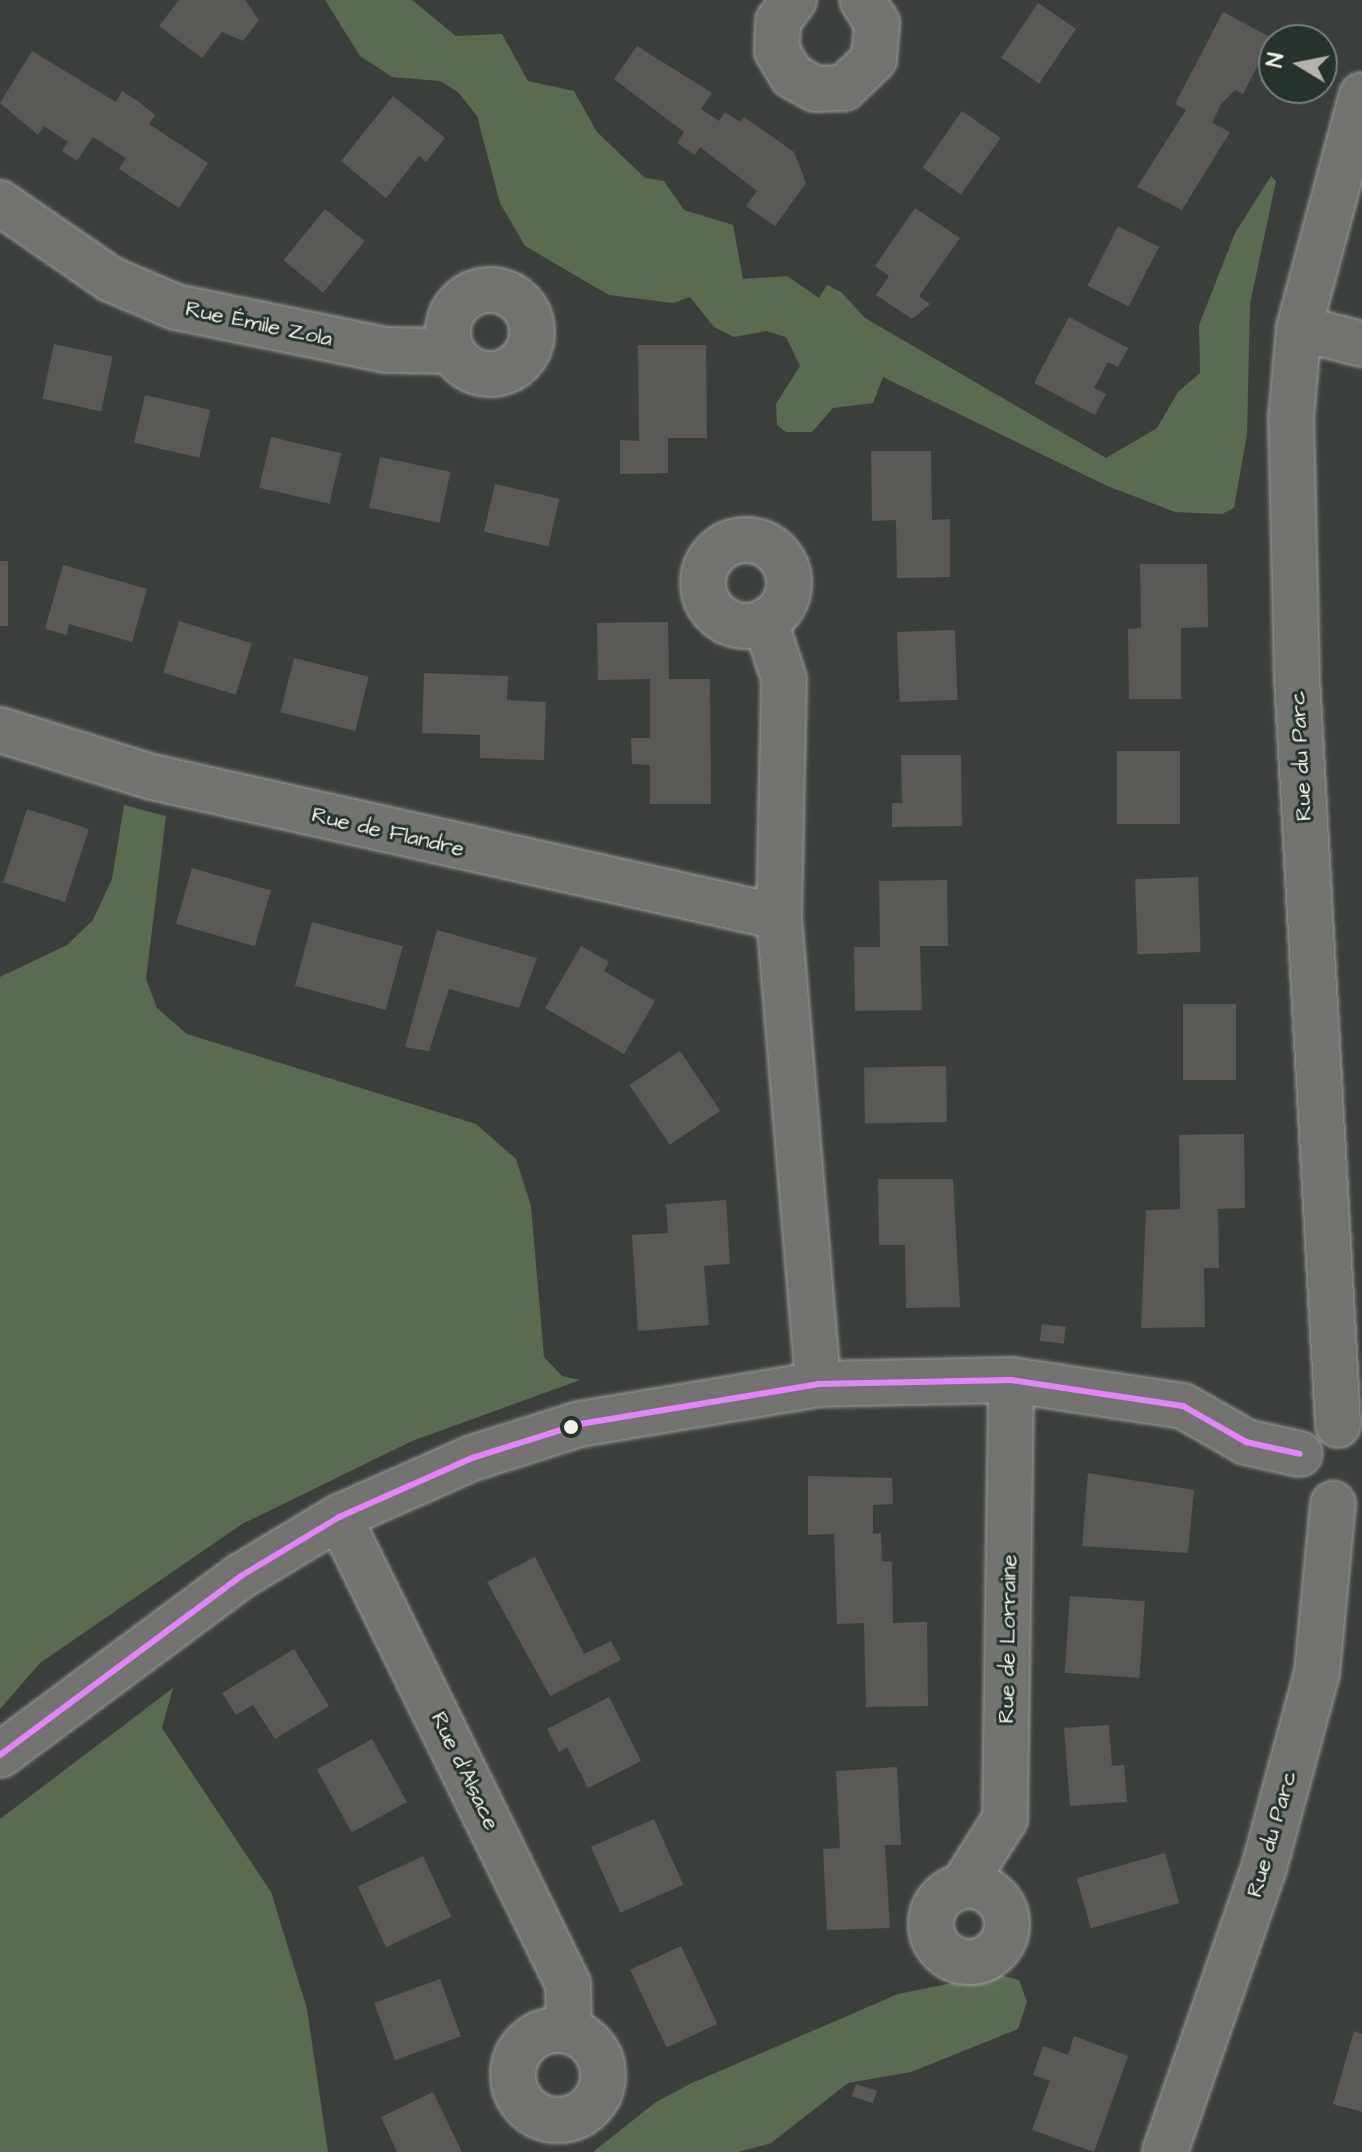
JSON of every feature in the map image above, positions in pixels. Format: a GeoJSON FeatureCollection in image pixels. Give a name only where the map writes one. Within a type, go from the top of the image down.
{"type":"FeatureCollection","features":[{"type":"Feature","properties":{"kind":"street"},"geometry":{"type":"LineString","coordinates":[[794,0],[778,21],[777,51],[792,76],[815,89],[844,88],[874,59],[873,3]]}},
{"type":"Feature","properties":{"kind":"street","name":"Rue du Parc"},"geometry":{"type":"LineString","coordinates":[[1350,1429],[1292,536],[1299,328],[1362,95]]}},
{"type":"Feature","properties":{"kind":"street","name":"Rue Émile Zola"},"geometry":{"type":"LineString","coordinates":[[0,203],[110,279],[176,307],[386,350],[451,351]]}},
{"type":"Feature","properties":{"kind":"street"},"geometry":{"type":"LineString","coordinates":[[1299,328],[1362,344]]}},
{"type":"Feature","properties":{"kind":"street"},"geometry":{"type":"LineString","coordinates":[[765,621],[784,679],[779,917],[818,1384]]}},
{"type":"Feature","properties":{"kind":"street","name":"Rue de Flandre"},"geometry":{"type":"LineString","coordinates":[[0,730],[152,777],[779,917]]}},
{"type":"Feature","properties":{"kind":"street"},"geometry":{"type":"LineString","coordinates":[[0,1755],[241,1576],[339,1517],[513,1442],[665,1404],[818,1384],[1011,1380],[1183,1406],[1246,1442],[1300,1454]]}},
{"type":"Feature","properties":{"kind":"street","name":"Rue de Lorraine"},"geometry":{"type":"LineString","coordinates":[[963,1885],[1005,1819],[1011,1380]]}},
{"type":"Feature","properties":{"kind":"street"},"geometry":{"type":"LineString","coordinates":[[1350,1429],[1311,1436],[1300,1454],[1309,1492],[1354,1499]]}},
{"type":"Feature","properties":{"kind":"street","name":"Rue du Parc"},"geometry":{"type":"LineString","coordinates":[[1165,2152],[1264,1868],[1317,1673],[1354,1499]]}},
{"type":"Feature","properties":{"kind":"street","name":"Rue d'Alsace"},"geometry":{"type":"LineString","coordinates":[[339,1517],[568,1984],[569,2031]]}},
{"type":"Feature","properties":{"kind":"green space"},"geometry":{"type":"Polygon","coordinates":[[[325,0],[412,0],[456,36],[502,34],[528,81],[574,91],[597,132],[645,178],[664,181],[684,210],[733,225],[743,279],[787,276],[819,298],[827,285],[841,292],[865,318],[1106,458],[1157,428],[1178,392],[1200,373],[1199,325],[1235,233],[1271,176],[1276,181],[1250,304],[1247,434],[1234,508],[1222,514],[1175,512],[1105,485],[883,377],[873,403],[833,408],[812,432],[786,432],[777,425],[776,404],[800,366],[786,337],[766,331],[734,337],[714,327],[690,297],[673,303],[609,295],[525,246],[500,203],[477,116],[458,92],[440,81],[392,77],[360,56],[325,0]]]}},
{"type":"Feature","properties":{"kind":"green space"},"geometry":{"type":"Polygon","coordinates":[[[124,805],[166,816],[146,979],[157,1008],[187,1034],[476,1124],[516,1159],[531,1206],[544,1357],[562,1376],[580,1380],[412,1441],[242,1524],[40,1663],[0,1709],[0,977],[67,945],[93,920],[112,879],[124,805]]]}},
{"type":"Feature","properties":{"kind":"green space"},"geometry":{"type":"Polygon","coordinates":[[[173,1688],[162,1728],[271,1892],[307,2009],[328,2152],[0,2152],[0,1819],[173,1688]]]}},
{"type":"Feature","properties":{"kind":"green space"},"geometry":{"type":"Polygon","coordinates":[[[996,1974],[1019,1980],[1027,2002],[1018,2029],[911,2072],[848,2083],[771,2143],[738,2152],[593,2152],[656,2102],[692,2083],[898,1994],[996,1974]]]}},
{"type":"Feature","properties":{"kind":"building"},"geometry":{"type":"Polygon","coordinates":[[[179,0],[245,0],[259,20],[243,41],[222,32],[202,58],[159,26],[179,0]]]}},
{"type":"Feature","properties":{"kind":"building"},"geometry":{"type":"Polygon","coordinates":[[[1038,3],[1076,29],[1039,83],[1001,58],[1038,3]]]}},
{"type":"Feature","properties":{"kind":"building"},"geometry":{"type":"Polygon","coordinates":[[[1223,12],[1258,31],[1258,65],[1243,94],[1235,90],[1221,104],[1212,123],[1230,132],[1182,210],[1137,187],[1186,110],[1175,104],[1223,12]]]}},
{"type":"Feature","properties":{"kind":"building"},"geometry":{"type":"Polygon","coordinates":[[[637,46],[712,93],[701,109],[719,121],[725,112],[740,122],[744,117],[794,152],[806,183],[775,226],[746,206],[757,191],[700,147],[695,155],[677,143],[684,132],[614,79],[637,46]]]}},
{"type":"Feature","properties":{"kind":"building"},"geometry":{"type":"Polygon","coordinates":[[[32,51],[116,102],[122,91],[155,115],[149,124],[208,163],[179,208],[119,169],[126,158],[93,137],[77,161],[62,151],[68,142],[44,126],[38,135],[0,103],[32,51]]]}},
{"type":"Feature","properties":{"kind":"building"},"geometry":{"type":"Polygon","coordinates":[[[393,96],[445,138],[426,162],[419,156],[386,198],[341,161],[393,96]]]}},
{"type":"Feature","properties":{"kind":"building"},"geometry":{"type":"Polygon","coordinates":[[[962,111],[1001,138],[961,194],[922,168],[962,111]]]}},
{"type":"Feature","properties":{"kind":"building"},"geometry":{"type":"Polygon","coordinates":[[[915,208],[960,238],[919,296],[930,304],[912,319],[876,295],[889,276],[875,266],[915,208]]]}},
{"type":"Feature","properties":{"kind":"building"},"geometry":{"type":"Polygon","coordinates":[[[325,209],[365,241],[323,292],[283,260],[325,209]]]}},
{"type":"Feature","properties":{"kind":"building"},"geometry":{"type":"Polygon","coordinates":[[[1118,226],[1159,247],[1129,307],[1088,286],[1118,226]]]}},
{"type":"Feature","properties":{"kind":"building"},"geometry":{"type":"Polygon","coordinates":[[[1069,317],[1128,348],[1118,367],[1108,362],[1094,388],[1106,394],[1095,415],[1034,383],[1069,317]]]}},
{"type":"Feature","properties":{"kind":"building"},"geometry":{"type":"Polygon","coordinates":[[[54,344],[113,356],[101,411],[42,399],[54,344]]]}},
{"type":"Feature","properties":{"kind":"building"},"geometry":{"type":"Polygon","coordinates":[[[638,345],[706,345],[707,438],[668,438],[668,473],[620,474],[620,440],[639,441],[638,345]]]}},
{"type":"Feature","properties":{"kind":"building"},"geometry":{"type":"Polygon","coordinates":[[[145,395],[210,410],[199,458],[134,443],[145,395]]]}},
{"type":"Feature","properties":{"kind":"building"},"geometry":{"type":"Polygon","coordinates":[[[271,437],[341,453],[329,504],[259,488],[271,437]]]}},
{"type":"Feature","properties":{"kind":"building"},"geometry":{"type":"Polygon","coordinates":[[[871,451],[931,451],[932,520],[950,519],[950,577],[897,578],[896,520],[872,521],[871,451]]]}},
{"type":"Feature","properties":{"kind":"building"},"geometry":{"type":"Polygon","coordinates":[[[380,457],[450,472],[440,523],[369,508],[380,457]]]}},
{"type":"Feature","properties":{"kind":"building"},"geometry":{"type":"Polygon","coordinates":[[[495,484],[559,499],[548,547],[484,532],[495,484]]]}},
{"type":"Feature","properties":{"kind":"building"},"geometry":{"type":"Polygon","coordinates":[[[0,561],[8,561],[8,626],[0,626],[0,561]]]}},
{"type":"Feature","properties":{"kind":"building"},"geometry":{"type":"Polygon","coordinates":[[[1140,564],[1207,564],[1208,627],[1181,628],[1181,699],[1129,699],[1128,629],[1141,628],[1140,564]]]}},
{"type":"Feature","properties":{"kind":"building"},"geometry":{"type":"Polygon","coordinates":[[[63,565],[147,589],[132,642],[69,624],[67,635],[45,629],[63,565]]]}},
{"type":"Feature","properties":{"kind":"building"},"geometry":{"type":"Polygon","coordinates":[[[179,621],[252,643],[236,695],[163,673],[179,621]]]}},
{"type":"Feature","properties":{"kind":"building"},"geometry":{"type":"Polygon","coordinates":[[[668,622],[669,679],[710,679],[711,804],[650,804],[650,765],[632,764],[631,738],[650,738],[650,679],[598,680],[597,623],[668,622]]]}},
{"type":"Feature","properties":{"kind":"building"},"geometry":{"type":"Polygon","coordinates":[[[955,630],[957,700],[899,702],[897,632],[955,630]]]}},
{"type":"Feature","properties":{"kind":"building"},"geometry":{"type":"Polygon","coordinates":[[[294,658],[369,677],[355,731],[280,712],[294,658]]]}},
{"type":"Feature","properties":{"kind":"building"},"geometry":{"type":"Polygon","coordinates":[[[424,673],[508,676],[507,700],[546,702],[544,760],[480,758],[480,735],[422,733],[424,673]]]}},
{"type":"Feature","properties":{"kind":"building"},"geometry":{"type":"Polygon","coordinates":[[[1117,751],[1180,751],[1180,824],[1117,824],[1117,751]]]}},
{"type":"Feature","properties":{"kind":"building"},"geometry":{"type":"Polygon","coordinates":[[[901,755],[961,755],[962,826],[892,827],[892,803],[902,803],[901,755]]]}},
{"type":"Feature","properties":{"kind":"building"},"geometry":{"type":"Polygon","coordinates":[[[27,809],[89,829],[65,902],[3,882],[27,809]]]}},
{"type":"Feature","properties":{"kind":"building"},"geometry":{"type":"Polygon","coordinates":[[[192,868],[271,891],[255,946],[176,924],[192,868]]]}},
{"type":"Feature","properties":{"kind":"building"},"geometry":{"type":"Polygon","coordinates":[[[1198,877],[1201,952],[1138,954],[1135,879],[1198,877]]]}},
{"type":"Feature","properties":{"kind":"building"},"geometry":{"type":"Polygon","coordinates":[[[947,880],[948,946],[920,946],[922,1010],[855,1011],[854,947],[880,947],[879,881],[947,880]]]}},
{"type":"Feature","properties":{"kind":"building"},"geometry":{"type":"Polygon","coordinates":[[[312,922],[403,946],[386,1010],[295,986],[312,922]]]}},
{"type":"Feature","properties":{"kind":"building"},"geometry":{"type":"Polygon","coordinates":[[[437,930],[537,958],[519,1008],[449,989],[429,1051],[405,1047],[437,930]]]}},
{"type":"Feature","properties":{"kind":"building"},"geometry":{"type":"Polygon","coordinates":[[[581,946],[609,962],[604,971],[655,1001],[624,1054],[545,1008],[581,946]]]}},
{"type":"Feature","properties":{"kind":"building"},"geometry":{"type":"Polygon","coordinates":[[[1183,1004],[1236,1004],[1236,1080],[1183,1080],[1183,1004]]]}},
{"type":"Feature","properties":{"kind":"building"},"geometry":{"type":"Polygon","coordinates":[[[680,1051],[720,1111],[670,1145],[629,1085],[680,1051]]]}},
{"type":"Feature","properties":{"kind":"building"},"geometry":{"type":"Polygon","coordinates":[[[946,1066],[947,1122],[865,1123],[864,1067],[946,1066]]]}},
{"type":"Feature","properties":{"kind":"building"},"geometry":{"type":"Polygon","coordinates":[[[1244,1134],[1245,1208],[1218,1209],[1219,1268],[1204,1268],[1205,1327],[1141,1328],[1146,1210],[1180,1209],[1179,1135],[1244,1134]]]}},
{"type":"Feature","properties":{"kind":"building"},"geometry":{"type":"Polygon","coordinates":[[[878,1179],[953,1179],[960,1307],[906,1308],[905,1245],[879,1245],[878,1179]]]}},
{"type":"Feature","properties":{"kind":"building"},"geometry":{"type":"Polygon","coordinates":[[[726,1200],[730,1264],[704,1266],[709,1325],[638,1331],[632,1235],[668,1233],[666,1204],[726,1200]]]}},
{"type":"Feature","properties":{"kind":"building"},"geometry":{"type":"Polygon","coordinates":[[[1042,1324],[1066,1327],[1064,1344],[1040,1341],[1042,1324]]]}},
{"type":"Feature","properties":{"kind":"building"},"geometry":{"type":"Polygon","coordinates":[[[1088,1473],[1194,1490],[1188,1553],[1082,1546],[1088,1473]]]}},
{"type":"Feature","properties":{"kind":"building"},"geometry":{"type":"Polygon","coordinates":[[[808,1476],[892,1478],[893,1504],[873,1505],[873,1534],[881,1533],[882,1561],[892,1562],[893,1623],[927,1622],[928,1706],[866,1707],[864,1623],[837,1624],[834,1534],[808,1535],[808,1476]]]}},
{"type":"Feature","properties":{"kind":"building"},"geometry":{"type":"Polygon","coordinates":[[[535,1557],[584,1654],[611,1641],[621,1660],[550,1696],[487,1582],[535,1557]]]}},
{"type":"Feature","properties":{"kind":"building"},"geometry":{"type":"Polygon","coordinates":[[[1070,1596],[1145,1601],[1139,1678],[1065,1673],[1070,1596]]]}},
{"type":"Feature","properties":{"kind":"building"},"geometry":{"type":"Polygon","coordinates":[[[294,1649],[329,1706],[275,1739],[253,1705],[236,1715],[222,1693],[294,1649]]]}},
{"type":"Feature","properties":{"kind":"building"},"geometry":{"type":"Polygon","coordinates":[[[609,1697],[641,1761],[588,1788],[567,1747],[559,1752],[547,1729],[609,1697]]]}},
{"type":"Feature","properties":{"kind":"building"},"geometry":{"type":"Polygon","coordinates":[[[1109,1725],[1112,1766],[1124,1765],[1127,1802],[1070,1806],[1064,1728],[1109,1725]]]}},
{"type":"Feature","properties":{"kind":"building"},"geometry":{"type":"Polygon","coordinates":[[[372,1739],[407,1802],[352,1833],[317,1770],[372,1739]]]}},
{"type":"Feature","properties":{"kind":"building"},"geometry":{"type":"Polygon","coordinates":[[[897,1767],[901,1845],[885,1845],[890,1928],[827,1930],[823,1849],[840,1848],[836,1771],[897,1767]]]}},
{"type":"Feature","properties":{"kind":"building"},"geometry":{"type":"Polygon","coordinates":[[[654,1819],[683,1885],[620,1913],[591,1847],[654,1819]]]}},
{"type":"Feature","properties":{"kind":"building"},"geometry":{"type":"Polygon","coordinates":[[[1165,1853],[1179,1903],[1091,1928],[1077,1878],[1165,1853]]]}},
{"type":"Feature","properties":{"kind":"building"},"geometry":{"type":"Polygon","coordinates":[[[423,1856],[451,1917],[386,1947],[358,1886],[423,1856]]]}},
{"type":"Feature","properties":{"kind":"building"},"geometry":{"type":"Polygon","coordinates":[[[681,1946],[717,2024],[667,2048],[630,1970],[681,1946]]]}},
{"type":"Feature","properties":{"kind":"building"},"geometry":{"type":"Polygon","coordinates":[[[440,1979],[461,2036],[395,2060],[374,2003],[440,1979]]]}},
{"type":"Feature","properties":{"kind":"building"},"geometry":{"type":"Polygon","coordinates":[[[1354,2031],[1362,2034],[1362,2112],[1333,2104],[1354,2031]]]}},
{"type":"Feature","properties":{"kind":"building"},"geometry":{"type":"Polygon","coordinates":[[[1074,2036],[1128,2056],[1094,2152],[1032,2130],[1050,2081],[1033,2075],[1043,2046],[1068,2055],[1074,2036]]]}},
{"type":"Feature","properties":{"kind":"building"},"geometry":{"type":"Polygon","coordinates":[[[856,2084],[877,2091],[873,2103],[852,2096],[856,2084]]]}},
{"type":"Feature","properties":{"kind":"building"},"geometry":{"type":"Polygon","coordinates":[[[433,2092],[462,2152],[397,2152],[381,2117],[433,2092]]]}},
{"type":"Feature","properties":{"kind":"transit line"},"geometry":{"type":"LineString","coordinates":[[0,1755],[241,1576],[339,1517],[472,1458],[580,1424],[818,1384],[1011,1380],[1183,1406],[1246,1442],[1300,1454]]}}]}
